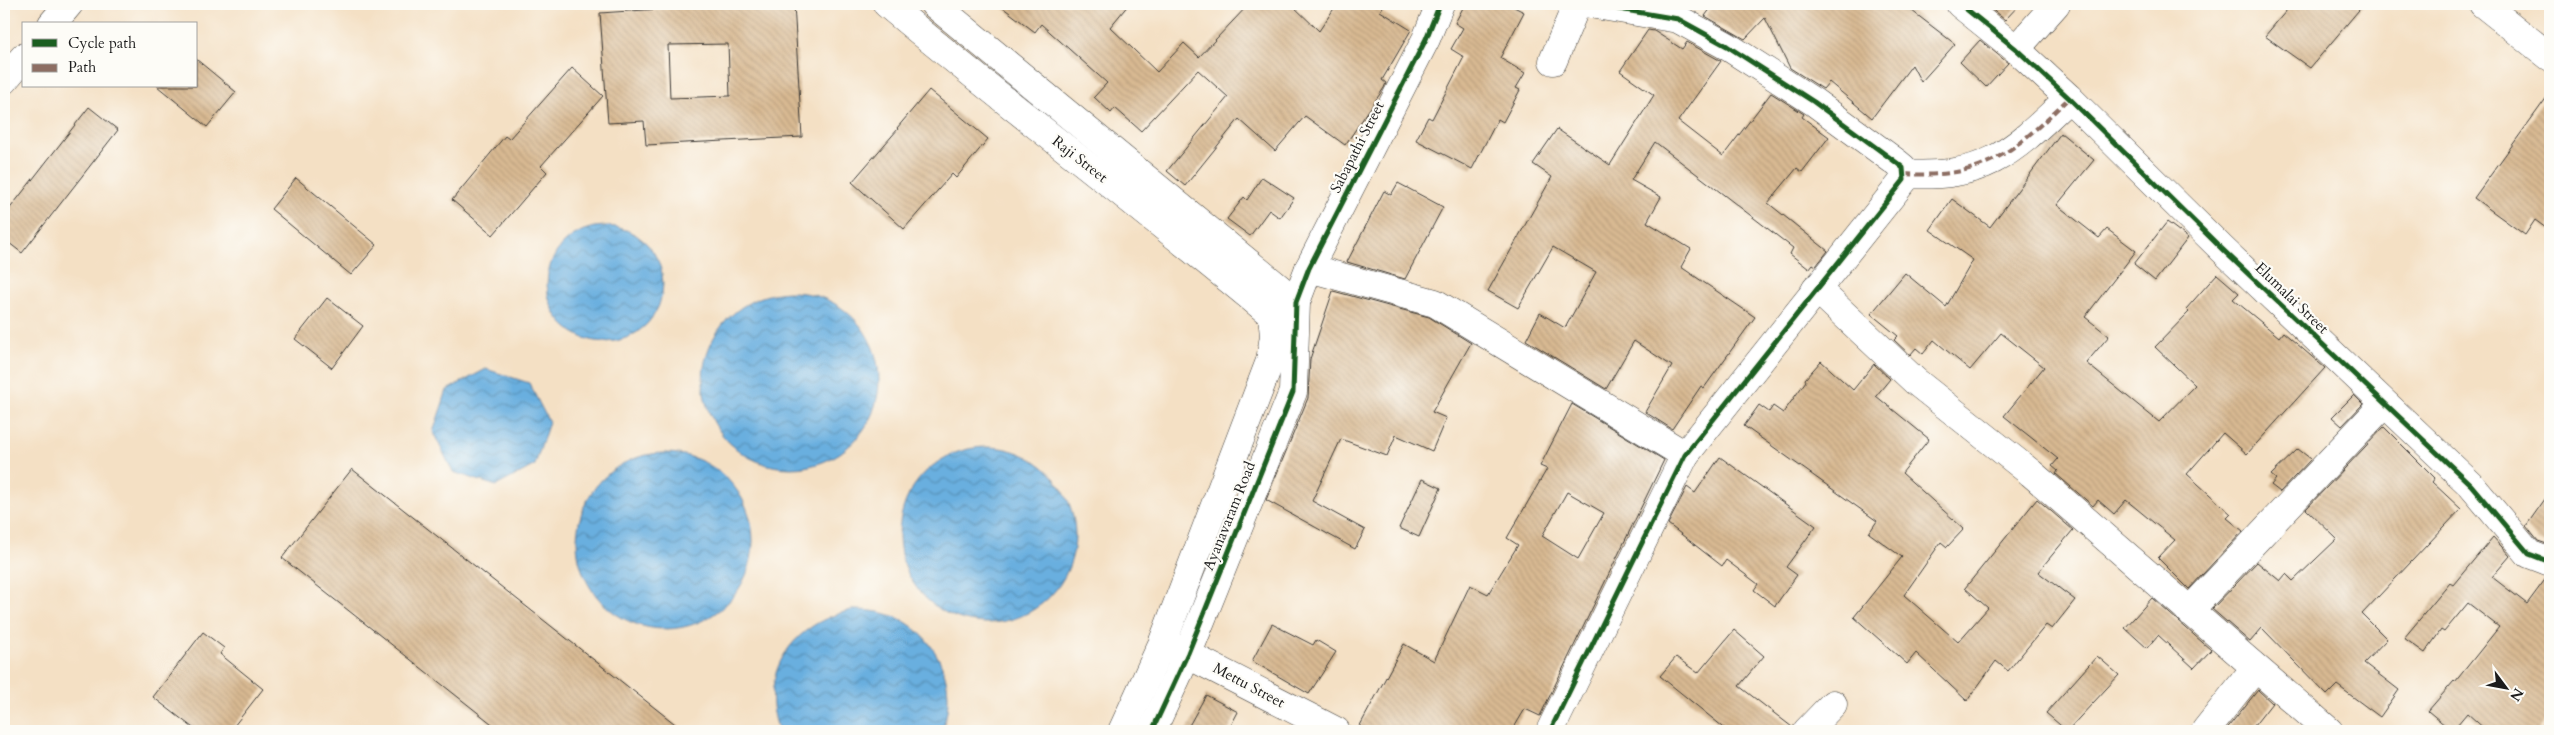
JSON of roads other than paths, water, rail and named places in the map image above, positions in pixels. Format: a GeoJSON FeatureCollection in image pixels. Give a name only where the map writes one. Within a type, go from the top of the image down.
{"type":"FeatureCollection","features":[{"type":"Feature","properties":{"kind":"street"},"geometry":{"type":"LineString","coordinates":[[54,22],[69,4]]}},
{"type":"Feature","properties":{"kind":"street","name":"Raji Street"},"geometry":{"type":"LineString","coordinates":[[887,4],[970,74],[1187,244],[1272,315]]}},
{"type":"Feature","properties":{"kind":"street","name":"Raji Street"},"geometry":{"type":"LineString","coordinates":[[934,4],[1296,302]]}},
{"type":"Feature","properties":{"kind":"street","name":"Sabapathi Street"},"geometry":{"type":"LineString","coordinates":[[1296,302],[1309,268],[1426,39],[1440,4]]}},
{"type":"Feature","properties":{"kind":"street"},"geometry":{"type":"LineString","coordinates":[[1552,61],[1577,4]]}},
{"type":"Feature","properties":{"kind":"street"},"geometry":{"type":"LineString","coordinates":[[1550,731],[1685,456],[1816,288],[1904,180],[1903,168],[1814,102],[1702,32],[1678,19],[1590,4]]}},
{"type":"Feature","properties":{"kind":"street","name":"Elumalai Street"},"geometry":{"type":"LineString","coordinates":[[1960,4],[2016,49],[2384,404],[2471,485],[2529,554],[2550,562]]}},
{"type":"Feature","properties":{"kind":"street"},"geometry":{"type":"LineString","coordinates":[[2016,49],[2056,4]]}},
{"type":"Feature","properties":{"kind":"street"},"geometry":{"type":"LineString","coordinates":[[2483,4],[2550,57]]}},
{"type":"Feature","properties":{"kind":"street"},"geometry":{"type":"LineString","coordinates":[[4,80],[22,59]]}},
{"type":"Feature","properties":{"kind":"street"},"geometry":{"type":"LineString","coordinates":[[1904,174],[1934,176],[1976,169],[2003,155],[2031,134],[2068,98]]}},
{"type":"Feature","properties":{"kind":"street"},"geometry":{"type":"LineString","coordinates":[[1309,268],[1435,303],[1685,456]]}},
{"type":"Feature","properties":{"kind":"street"},"geometry":{"type":"LineString","coordinates":[[1816,288],[1915,381],[2031,474],[2328,731]]}},
{"type":"Feature","properties":{"kind":"street"},"geometry":{"type":"LineString","coordinates":[[1272,315],[1296,302]]}},
{"type":"Feature","properties":{"kind":"street","name":"Ayanavaram Road"},"geometry":{"type":"LineString","coordinates":[[1152,731],[1188,653],[1292,392],[1296,302]]}},
{"type":"Feature","properties":{"kind":"street","name":"Ayanavaram Road"},"geometry":{"type":"LineString","coordinates":[[1122,731],[1162,642],[1270,361],[1274,336],[1272,315]]}},
{"type":"Feature","properties":{"kind":"street"},"geometry":{"type":"LineString","coordinates":[[2189,611],[2384,404]]}},
{"type":"Feature","properties":{"kind":"street","name":"Mettu Street"},"geometry":{"type":"LineString","coordinates":[[1162,642],[1188,653],[1336,731]]}},
{"type":"Feature","properties":{"kind":"street"},"geometry":{"type":"LineString","coordinates":[[2205,731],[2255,668]]}},
{"type":"Feature","properties":{"kind":"street"},"geometry":{"type":"LineString","coordinates":[[1807,731],[1833,704]]}},
{"type":"Feature","properties":{"kind":"water"},"geometry":{"type":"Polygon","coordinates":[[[605,226],[627,231],[646,243],[658,262],[663,284],[658,306],[646,325],[627,337],[605,342],[583,337],[564,325],[552,306],[547,284],[552,262],[564,243],[583,231],[605,226]]]}},
{"type":"Feature","properties":{"kind":"water"},"geometry":{"type":"Polygon","coordinates":[[[791,292],[825,299],[847,312],[859,324],[872,346],[879,380],[872,414],[859,436],[847,448],[825,461],[791,468],[757,461],[735,448],[723,436],[710,414],[703,380],[710,346],[723,324],[735,312],[757,299],[791,292]]]}},
{"type":"Feature","properties":{"kind":"water"},"geometry":{"type":"Polygon","coordinates":[[[486,369],[529,383],[549,422],[535,465],[496,486],[453,472],[433,432],[447,390],[486,369]]]}},
{"type":"Feature","properties":{"kind":"water"},"geometry":{"type":"Polygon","coordinates":[[[987,447],[1021,454],[1043,467],[1055,479],[1068,501],[1075,535],[1068,569],[1055,591],[1043,603],[1021,616],[987,623],[953,616],[931,603],[919,591],[906,569],[899,535],[906,501],[919,479],[931,467],[953,454],[987,447]]]}},
{"type":"Feature","properties":{"kind":"water"},"geometry":{"type":"Polygon","coordinates":[[[665,453],[699,460],[721,473],[733,485],[746,507],[753,541],[746,575],[733,597],[721,609],[699,622],[665,629],[631,622],[609,609],[597,597],[584,575],[577,541],[584,507],[597,485],[609,473],[631,460],[665,453]]]}},
{"type":"Feature","properties":{"kind":"water"},"geometry":{"type":"Polygon","coordinates":[[[852,610],[865,610],[892,615],[917,630],[928,642],[937,655],[947,684],[946,716],[941,731],[779,731],[773,709],[773,689],[777,670],[785,653],[797,638],[813,626],[852,610]]]}}]}
